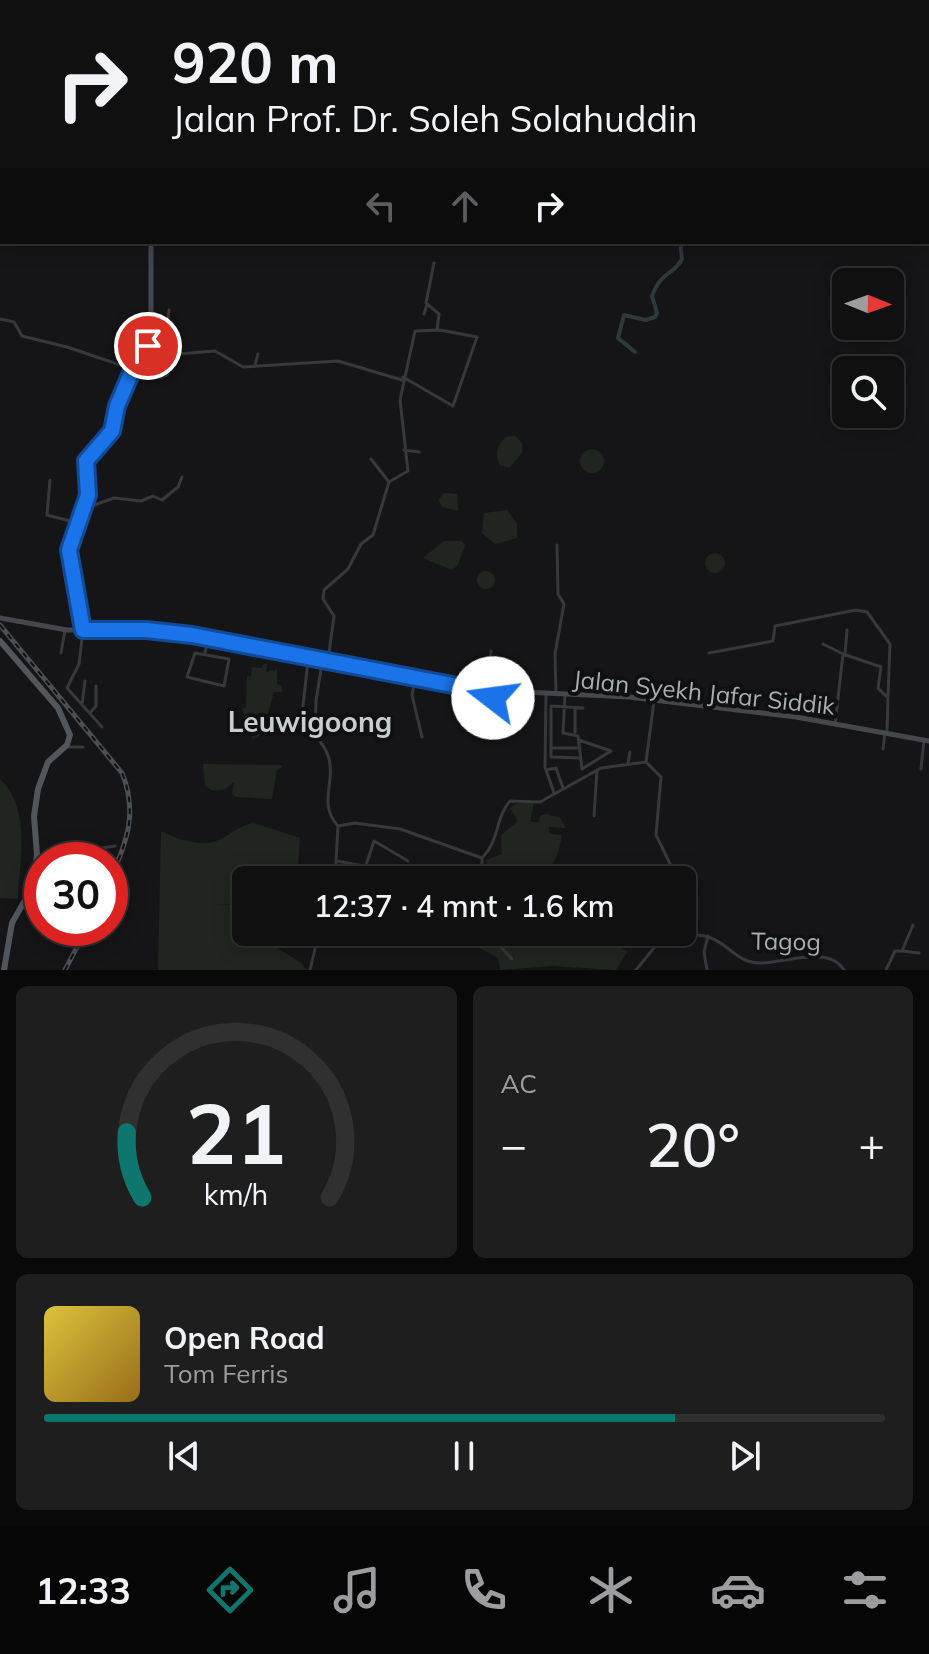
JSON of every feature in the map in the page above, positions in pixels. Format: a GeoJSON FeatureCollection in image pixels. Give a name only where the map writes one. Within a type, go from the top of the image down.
{"type":"FeatureCollection","features":[{"type":"Feature","properties":{"kind":"main road"},"geometry":{"type":"LineString","coordinates":[[83,630],[80,602],[69,565],[70,543],[89,489],[87,459],[112,431],[117,406],[132,371],[145,354],[153,328],[151,244]]}},
{"type":"Feature","properties":{"kind":"main road","name":"Jalan Syekh Jafar Siddik"},"geometry":{"type":"LineString","coordinates":[[0,618],[65,630],[161,631],[208,638],[494,693],[565,694],[654,701],[926,740]]}},
{"type":"Feature","properties":{"kind":"main road"},"geometry":{"type":"LineString","coordinates":[[0,641],[62,715],[70,735],[65,746],[48,762],[38,789],[34,816],[37,842]]}},
{"type":"Feature","properties":{"kind":"main road"},"geometry":{"type":"LineString","coordinates":[[4,970],[11,925],[24,904]]}},
{"type":"Feature","properties":{"kind":"street"},"geometry":{"type":"LineString","coordinates":[[424,314],[434,263]]}},
{"type":"Feature","properties":{"kind":"street"},"geometry":{"type":"LineString","coordinates":[[427,305],[440,315],[437,330]]}},
{"type":"Feature","properties":{"kind":"street"},"geometry":{"type":"LineString","coordinates":[[153,328],[168,319],[169,310]]}},
{"type":"Feature","properties":{"kind":"street"},"geometry":{"type":"LineString","coordinates":[[0,319],[14,322],[22,336],[67,347],[161,379],[178,354],[207,351],[218,353],[243,367],[297,366],[338,361],[403,379],[447,405],[454,405],[477,337],[437,330],[415,331],[403,379],[404,450],[408,473],[389,482],[373,535],[361,544],[348,569],[324,590],[323,599],[334,616],[316,701],[315,731]]}},
{"type":"Feature","properties":{"kind":"street"},"geometry":{"type":"LineString","coordinates":[[255,365],[258,354]]}},
{"type":"Feature","properties":{"kind":"street"},"geometry":{"type":"LineString","coordinates":[[404,450],[419,452]]}},
{"type":"Feature","properties":{"kind":"street"},"geometry":{"type":"LineString","coordinates":[[371,459],[389,482]]}},
{"type":"Feature","properties":{"kind":"street"},"geometry":{"type":"LineString","coordinates":[[84,508],[116,498],[141,501],[154,496],[162,500],[178,487],[182,477]]}},
{"type":"Feature","properties":{"kind":"street"},"geometry":{"type":"LineString","coordinates":[[50,480],[47,514],[78,523]]}},
{"type":"Feature","properties":{"kind":"street"},"geometry":{"type":"LineString","coordinates":[[556,694],[555,654],[564,604],[558,594],[557,545]]}},
{"type":"Feature","properties":{"kind":"street"},"geometry":{"type":"LineString","coordinates":[[709,653],[773,641],[775,626],[795,624],[805,618],[834,617],[856,610],[867,612],[890,644],[883,749]]}},
{"type":"Feature","properties":{"kind":"street"},"geometry":{"type":"LineString","coordinates":[[61,653],[65,630]]}},
{"type":"Feature","properties":{"kind":"street"},"geometry":{"type":"LineString","coordinates":[[83,630],[79,664],[67,687],[102,727]]}},
{"type":"Feature","properties":{"kind":"street"},"geometry":{"type":"LineString","coordinates":[[835,725],[847,630]]}},
{"type":"Feature","properties":{"kind":"street"},"geometry":{"type":"LineString","coordinates":[[205,653],[208,638]]}},
{"type":"Feature","properties":{"kind":"street"},"geometry":{"type":"LineString","coordinates":[[823,644],[881,667],[878,688],[888,696]]}},
{"type":"Feature","properties":{"kind":"street"},"geometry":{"type":"LineString","coordinates":[[491,651],[492,711]]}},
{"type":"Feature","properties":{"kind":"street"},"geometry":{"type":"LineString","coordinates":[[205,653],[229,659],[224,686],[187,677],[195,654],[205,653]]}},
{"type":"Feature","properties":{"kind":"street"},"geometry":{"type":"LineString","coordinates":[[309,657],[301,723],[315,731],[330,756],[332,783],[327,805],[331,818],[338,826],[336,866]]}},
{"type":"Feature","properties":{"kind":"street"},"geometry":{"type":"LineString","coordinates":[[474,672],[490,671]]}},
{"type":"Feature","properties":{"kind":"street"},"geometry":{"type":"LineString","coordinates":[[415,680],[412,695],[422,737]]}},
{"type":"Feature","properties":{"kind":"street"},"geometry":{"type":"LineString","coordinates":[[82,705],[85,681]]}},
{"type":"Feature","properties":{"kind":"street"},"geometry":{"type":"LineString","coordinates":[[90,713],[96,706],[96,686]]}},
{"type":"Feature","properties":{"kind":"street"},"geometry":{"type":"LineString","coordinates":[[546,694],[546,770],[554,794]]}},
{"type":"Feature","properties":{"kind":"street"},"geometry":{"type":"LineString","coordinates":[[563,733],[565,694]]}},
{"type":"Feature","properties":{"kind":"street"},"geometry":{"type":"LineString","coordinates":[[646,762],[654,701]]}},
{"type":"Feature","properties":{"kind":"street"},"geometry":{"type":"LineString","coordinates":[[580,758],[551,757],[551,706],[583,708]]}},
{"type":"Feature","properties":{"kind":"street"},"geometry":{"type":"LineString","coordinates":[[575,708],[575,733],[584,770],[611,751],[579,740]]}},
{"type":"Feature","properties":{"kind":"street"},"geometry":{"type":"LineString","coordinates":[[564,721],[575,722]]}},
{"type":"Feature","properties":{"kind":"street"},"geometry":{"type":"LineString","coordinates":[[315,731],[324,731]]}},
{"type":"Feature","properties":{"kind":"street"},"geometry":{"type":"LineString","coordinates":[[552,734],[575,733]]}},
{"type":"Feature","properties":{"kind":"street"},"geometry":{"type":"LineString","coordinates":[[921,769],[926,740]]}},
{"type":"Feature","properties":{"kind":"street"},"geometry":{"type":"LineString","coordinates":[[65,746],[83,747]]}},
{"type":"Feature","properties":{"kind":"street"},"geometry":{"type":"LineString","coordinates":[[551,748],[580,748]]}},
{"type":"Feature","properties":{"kind":"street"},"geometry":{"type":"LineString","coordinates":[[628,763],[630,752]]}},
{"type":"Feature","properties":{"kind":"street"},"geometry":{"type":"LineString","coordinates":[[555,758],[563,788]]}},
{"type":"Feature","properties":{"kind":"street"},"geometry":{"type":"LineString","coordinates":[[482,866],[482,858],[498,834],[501,815],[508,802],[540,802],[597,770],[646,762],[661,777],[656,835],[671,866]]}},
{"type":"Feature","properties":{"kind":"street"},"geometry":{"type":"LineString","coordinates":[[546,770],[556,768]]}},
{"type":"Feature","properties":{"kind":"street"},"geometry":{"type":"LineString","coordinates":[[594,816],[597,770]]}},
{"type":"Feature","properties":{"kind":"street"},"geometry":{"type":"LineString","coordinates":[[338,826],[355,823],[400,829],[482,858]]}},
{"type":"Feature","properties":{"kind":"street"},"geometry":{"type":"LineString","coordinates":[[366,865],[374,841],[408,861]]}},
{"type":"Feature","properties":{"kind":"street"},"geometry":{"type":"LineString","coordinates":[[337,861],[370,866]]}},
{"type":"Feature","properties":{"kind":"street"},"geometry":{"type":"LineString","coordinates":[[902,951],[913,925]]}},
{"type":"Feature","properties":{"kind":"street"},"geometry":{"type":"LineString","coordinates":[[696,935],[708,936],[704,952],[707,970]]}},
{"type":"Feature","properties":{"kind":"street","name":"Tagog"},"geometry":{"type":"LineString","coordinates":[[708,936],[741,959],[756,963],[827,958],[844,970]]}},
{"type":"Feature","properties":{"kind":"street"},"geometry":{"type":"LineString","coordinates":[[310,970],[316,946]]}},
{"type":"Feature","properties":{"kind":"street"},"geometry":{"type":"LineString","coordinates":[[500,946],[512,959]]}},
{"type":"Feature","properties":{"kind":"street"},"geometry":{"type":"LineString","coordinates":[[636,970],[656,946]]}},
{"type":"Feature","properties":{"kind":"street"},"geometry":{"type":"LineString","coordinates":[[886,970],[895,951],[919,953]]}},
{"type":"Feature","properties":{"kind":"shaded area"},"geometry":{"type":"Polygon","coordinates":[[[515,436],[522,443],[522,453],[510,467],[500,466],[497,458],[499,447],[506,437],[515,436]]]}},
{"type":"Feature","properties":{"kind":"shaded area"},"geometry":{"type":"Polygon","coordinates":[[[592,449],[600,453],[604,461],[600,469],[592,473],[584,469],[580,461],[584,453],[592,449]]]}},
{"type":"Feature","properties":{"kind":"shaded area"},"geometry":{"type":"Polygon","coordinates":[[[444,493],[457,494],[458,511],[442,507],[438,500],[444,493]]]}},
{"type":"Feature","properties":{"kind":"shaded area"},"geometry":{"type":"Polygon","coordinates":[[[507,510],[517,524],[517,538],[495,544],[482,533],[484,513],[507,510]]]}},
{"type":"Feature","properties":{"kind":"shaded area"},"geometry":{"type":"Polygon","coordinates":[[[444,541],[462,541],[465,545],[458,565],[452,570],[423,558],[444,541]]]}},
{"type":"Feature","properties":{"kind":"shaded area"},"geometry":{"type":"Polygon","coordinates":[[[715,553],[722,556],[725,563],[722,570],[715,573],[708,570],[705,563],[708,556],[715,553]]]}},
{"type":"Feature","properties":{"kind":"shaded area"},"geometry":{"type":"Polygon","coordinates":[[[486,571],[495,580],[486,589],[477,580],[486,571]]]}},
{"type":"Feature","properties":{"kind":"shaded area"},"geometry":{"type":"Polygon","coordinates":[[[263,664],[267,664],[266,672],[277,669],[277,684],[282,686],[282,692],[274,692],[267,717],[271,726],[253,740],[242,709],[246,707],[247,676],[251,676],[252,667],[262,668],[263,664]]]}},
{"type":"Feature","properties":{"kind":"shaded area"},"geometry":{"type":"Polygon","coordinates":[[[203,764],[282,765],[282,768],[277,769],[272,799],[236,797],[232,793],[234,782],[223,790],[213,791],[205,786],[203,764]]]}},
{"type":"Feature","properties":{"kind":"shaded area"},"geometry":{"type":"Polygon","coordinates":[[[0,779],[10,791],[20,819],[18,899],[0,898],[0,779]]]}},
{"type":"Feature","properties":{"kind":"shaded area"},"geometry":{"type":"Polygon","coordinates":[[[534,802],[530,822],[539,822],[540,816],[546,814],[560,818],[566,828],[549,827],[550,834],[562,835],[558,854],[551,866],[486,866],[486,860],[502,854],[501,835],[518,821],[510,808],[518,803],[534,802]]]}},
{"type":"Feature","properties":{"kind":"shaded area"},"geometry":{"type":"Polygon","coordinates":[[[253,823],[300,838],[298,866],[232,866],[232,904],[214,904],[232,905],[232,946],[273,946],[302,963],[306,970],[158,970],[161,831],[186,841],[206,843],[253,823]]]}},
{"type":"Feature","properties":{"kind":"shaded area"},"geometry":{"type":"Polygon","coordinates":[[[476,946],[616,946],[628,951],[616,970],[552,966],[500,970],[498,958],[476,946]]]}},
{"type":"Feature","properties":{"kind":"waterway"},"geometry":{"type":"LineString","coordinates":[[635,352],[618,338],[624,315],[646,320],[655,317],[657,313],[652,296],[664,277],[682,259],[680,244]]}},
{"type":"Feature","properties":{"kind":"railway"},"geometry":{"type":"LineString","coordinates":[[0,625],[122,773],[130,814],[124,842]]}},
{"type":"Feature","properties":{"kind":"railway"},"geometry":{"type":"LineString","coordinates":[[65,970],[78,946]]}},
{"type":"Feature","properties":{"kind":"district","name":"Leuwigoong"},"geometry":{"type":"Point","coordinates":[310,721]}},
{"type":"Feature","properties":{"kind":"route"},"geometry":{"type":"LineString","coordinates":[[148,346],[132,371],[117,406],[112,431],[86,461],[88,495],[69,550],[70,572],[78,591],[83,630],[146,630],[192,635],[494,693],[493,698]]}}]}
